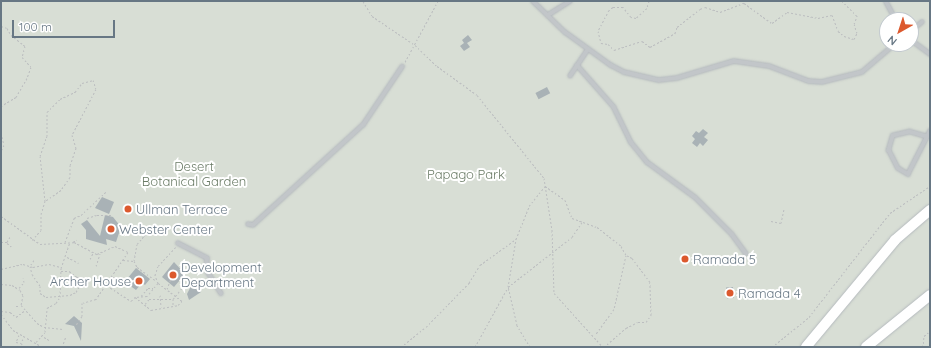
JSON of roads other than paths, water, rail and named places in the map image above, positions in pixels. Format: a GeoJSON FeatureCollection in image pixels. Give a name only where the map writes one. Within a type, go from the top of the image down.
{"type":"FeatureCollection","features":[{"type":"Feature","properties":{"kind":"main road"},"geometry":{"type":"LineString","coordinates":[[806,347],[895,240],[930,210]]}},
{"type":"Feature","properties":{"kind":"main road"},"geometry":{"type":"LineString","coordinates":[[866,347],[930,295]]}},
{"type":"Feature","properties":{"kind":"lane"},"geometry":{"type":"LineString","coordinates":[[533,1],[564,32],[624,72],[659,80],[677,78],[734,61],[769,66],[809,81],[822,82],[862,72],[886,52]]}},
{"type":"Feature","properties":{"kind":"lane"},"geometry":{"type":"LineString","coordinates":[[548,15],[570,1]]}},
{"type":"Feature","properties":{"kind":"lane"},"geometry":{"type":"LineString","coordinates":[[886,1],[892,12]]}},
{"type":"Feature","properties":{"kind":"lane"},"geometry":{"type":"LineString","coordinates":[[919,46],[930,54]]}},
{"type":"Feature","properties":{"kind":"lane"},"geometry":{"type":"LineString","coordinates":[[570,76],[588,49]]}},
{"type":"Feature","properties":{"kind":"lane"},"geometry":{"type":"LineString","coordinates":[[578,65],[614,107],[631,142],[646,162],[695,197],[732,234],[746,253]]}},
{"type":"Feature","properties":{"kind":"lane"},"geometry":{"type":"LineString","coordinates":[[248,224],[253,225],[280,202],[363,125],[402,67]]}},
{"type":"Feature","properties":{"kind":"lane"},"geometry":{"type":"LineString","coordinates":[[927,137],[910,132],[893,136],[889,150],[898,168],[908,174],[927,137],[930,131]]}},
{"type":"Feature","properties":{"kind":"lane"},"geometry":{"type":"LineString","coordinates":[[177,245],[209,257],[208,272],[221,293]]}},
{"type":"Feature","properties":{"kind":"place","name":"Ullman Terrace"},"geometry":{"type":"Point","coordinates":[128,209]}},
{"type":"Feature","properties":{"kind":"place","name":"Webster Center"},"geometry":{"type":"Point","coordinates":[111,229]}},
{"type":"Feature","properties":{"kind":"place","name":"Ramada 5"},"geometry":{"type":"Point","coordinates":[685,259]}},
{"type":"Feature","properties":{"kind":"place","name":"Development Department"},"geometry":{"type":"Point","coordinates":[173,275]}},
{"type":"Feature","properties":{"kind":"place","name":"Archer House"},"geometry":{"type":"Point","coordinates":[139,281]}},
{"type":"Feature","properties":{"kind":"place","name":"Ramada 4"},"geometry":{"type":"Point","coordinates":[730,293]}},
{"type":"Feature","properties":{"kind":"park label","name":"Desert Botanical Garden"},"geometry":{"type":"Point","coordinates":[194,174]}},
{"type":"Feature","properties":{"kind":"park label","name":"Papago Park"},"geometry":{"type":"Point","coordinates":[466,174]}}]}
